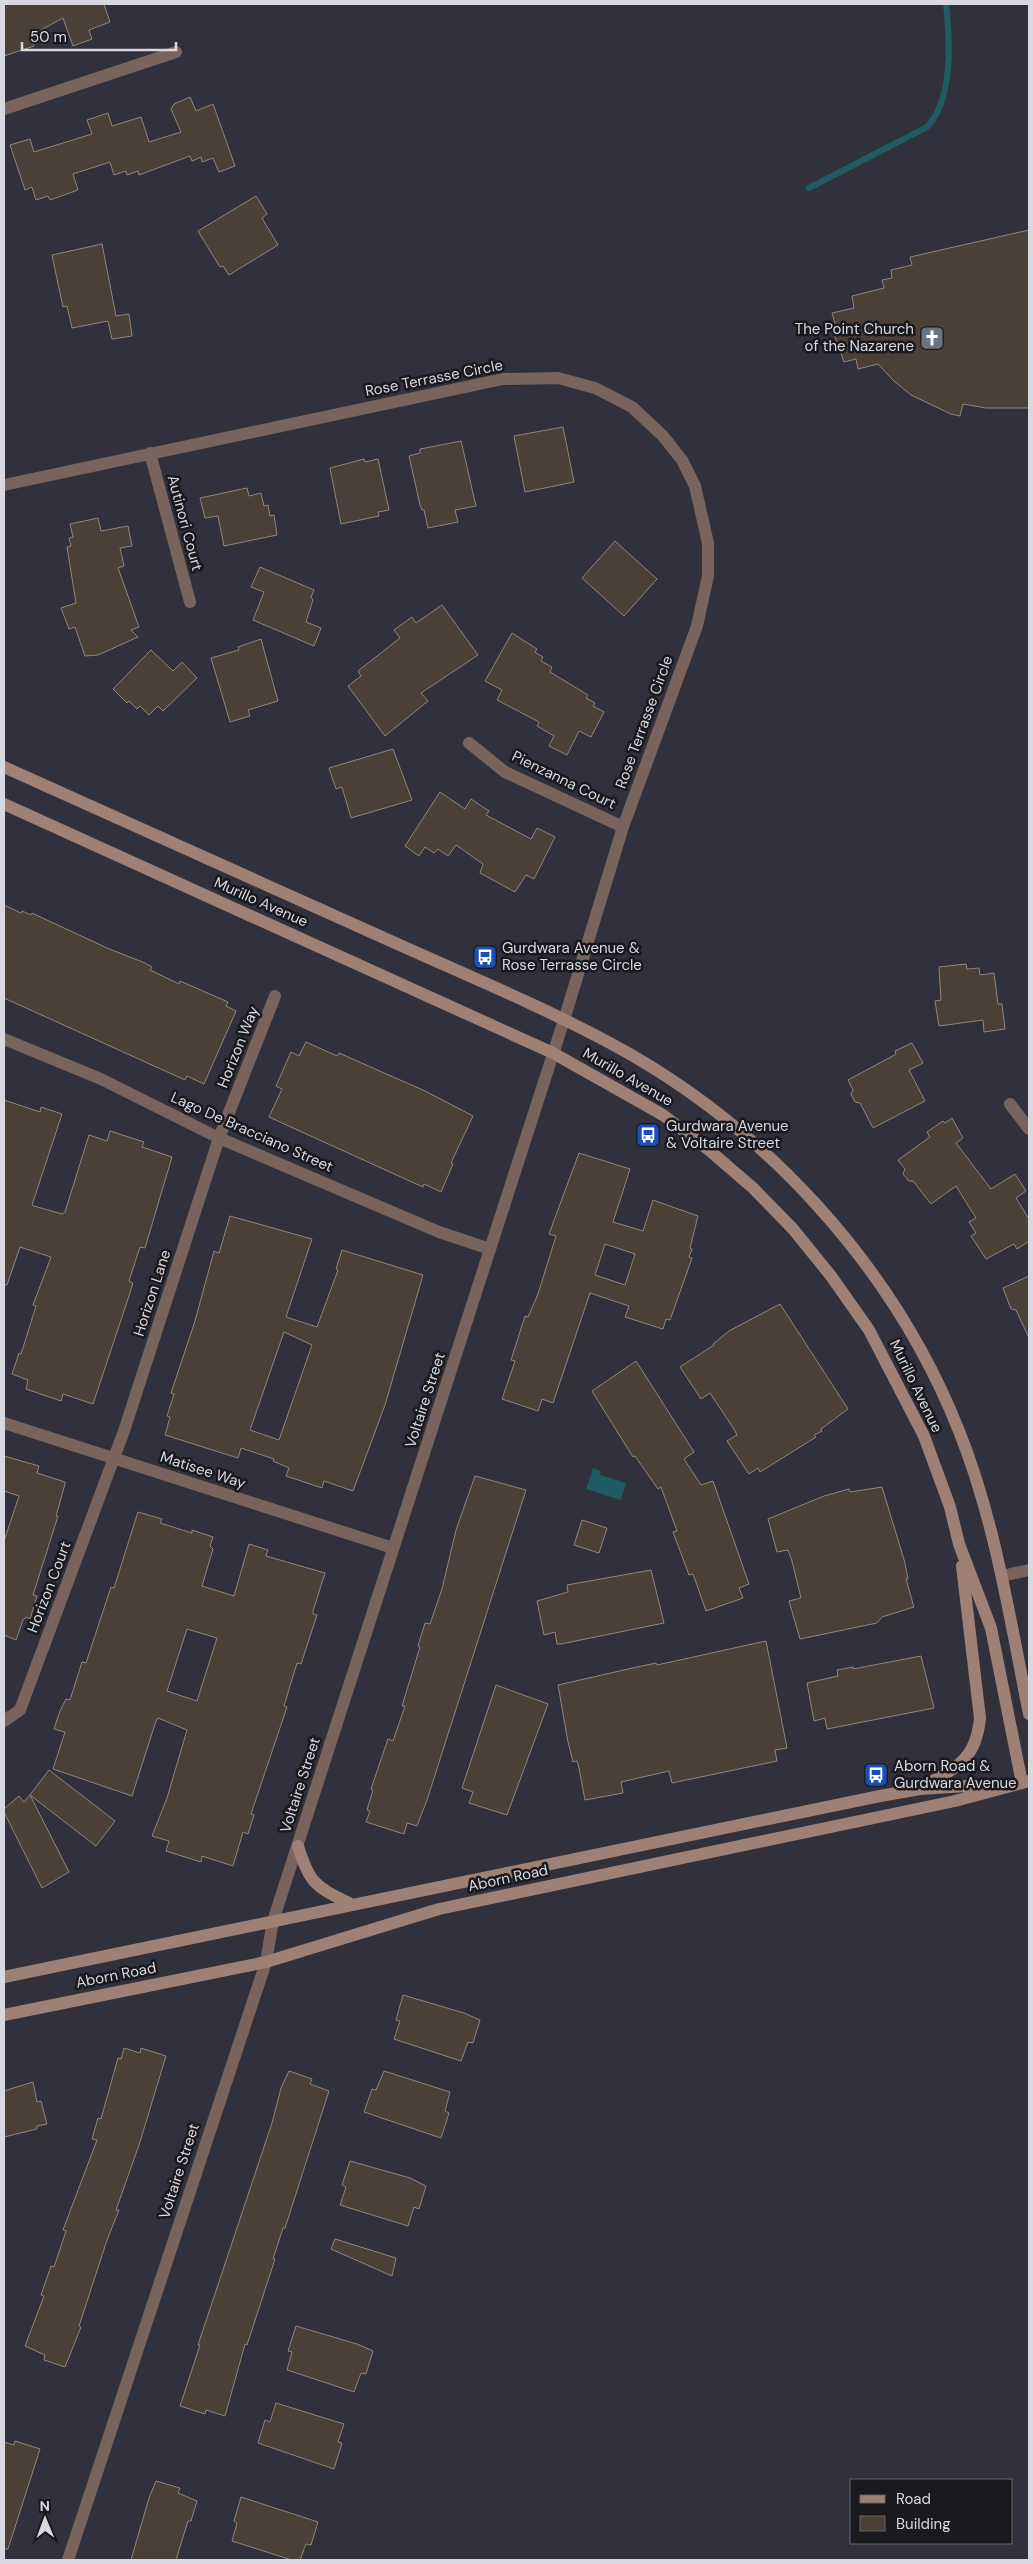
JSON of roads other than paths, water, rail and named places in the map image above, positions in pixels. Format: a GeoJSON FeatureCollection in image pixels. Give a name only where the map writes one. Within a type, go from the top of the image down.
{"type":"FeatureCollection","features":[{"type":"Feature","properties":{"kind":"main road","name":"Murillo Avenue"},"geometry":{"type":"LineString","coordinates":[[4,767],[564,1020],[613,1044],[674,1081],[737,1129],[802,1188],[847,1240],[889,1297],[928,1365],[959,1430],[984,1502],[1002,1576],[1029,1714]]}},
{"type":"Feature","properties":{"kind":"main road","name":"Murillo Avenue"},"geometry":{"type":"LineString","coordinates":[[4,804],[553,1053],[663,1115],[738,1175],[793,1229],[831,1276],[869,1330],[899,1384],[924,1436],[950,1507],[959,1544],[991,1628],[1026,1782]]}},
{"type":"Feature","properties":{"kind":"main road"},"geometry":{"type":"LineString","coordinates":[[920,1789],[954,1770],[965,1760],[973,1748],[979,1733],[980,1718],[959,1544]]}},
{"type":"Feature","properties":{"kind":"main road","name":"Aborn Road"},"geometry":{"type":"LineString","coordinates":[[4,1977],[920,1789],[1026,1782]]}},
{"type":"Feature","properties":{"kind":"main road","name":"Aborn Road"},"geometry":{"type":"LineString","coordinates":[[4,2015],[266,1962],[439,1908],[956,1802],[1026,1782]]}},
{"type":"Feature","properties":{"kind":"main road"},"geometry":{"type":"LineString","coordinates":[[298,1846],[305,1871],[311,1880],[320,1888],[352,1905]]}},
{"type":"Feature","properties":{"kind":"street"},"geometry":{"type":"LineString","coordinates":[[4,108],[176,52]]}},
{"type":"Feature","properties":{"kind":"street","name":"Rose Terrasse Circle"},"geometry":{"type":"LineString","coordinates":[[4,484],[503,379],[558,378],[595,388],[632,407],[664,436],[682,460],[695,486],[708,544],[708,576],[697,626],[623,827],[564,1020]]}},
{"type":"Feature","properties":{"kind":"street","name":"Autinori Court"},"geometry":{"type":"LineString","coordinates":[[150,453],[190,602]]}},
{"type":"Feature","properties":{"kind":"street","name":"Pienzanna Court"},"geometry":{"type":"LineString","coordinates":[[469,743],[505,772],[623,827]]}},
{"type":"Feature","properties":{"kind":"street","name":"Horizon Way"},"geometry":{"type":"LineString","coordinates":[[219,1138],[275,996]]}},
{"type":"Feature","properties":{"kind":"street","name":"Voltaire Street"},"geometry":{"type":"LineString","coordinates":[[68,2560],[266,1962],[273,1921],[564,1020]]}},
{"type":"Feature","properties":{"kind":"street","name":"Lago De Bracciano Street"},"geometry":{"type":"LineString","coordinates":[[4,1039],[100,1079],[219,1138],[439,1232],[490,1249]]}},
{"type":"Feature","properties":{"kind":"street"},"geometry":{"type":"LineString","coordinates":[[1010,1104],[1029,1130]]}},
{"type":"Feature","properties":{"kind":"street","name":"Horizon Lane"},"geometry":{"type":"LineString","coordinates":[[114,1458],[219,1138]]}},
{"type":"Feature","properties":{"kind":"street","name":"Matisee Way"},"geometry":{"type":"LineString","coordinates":[[4,1423],[393,1548]]}},
{"type":"Feature","properties":{"kind":"street","name":"Horizon Court"},"geometry":{"type":"LineString","coordinates":[[4,1721],[20,1710],[114,1458]]}},
{"type":"Feature","properties":{"kind":"street"},"geometry":{"type":"LineString","coordinates":[[1002,1576],[1029,1570]]}},
{"type":"Feature","properties":{"kind":"water"},"geometry":{"type":"Polygon","coordinates":[[[593,1468],[601,1471],[600,1475],[626,1483],[621,1500],[586,1489],[593,1468]]]}},
{"type":"Feature","properties":{"kind":"waterway"},"geometry":{"type":"LineString","coordinates":[[809,188],[927,127],[936,115],[942,101],[948,68],[949,34],[946,4]]}},
{"type":"Feature","properties":{"kind":"place","name":"The Point Church of the Nazarene"},"geometry":{"type":"Point","coordinates":[932,338]}},
{"type":"Feature","properties":{"kind":"place","name":"Gurdwara Avenue & Rose Terrasse Circle"},"geometry":{"type":"Point","coordinates":[485,957]}},
{"type":"Feature","properties":{"kind":"place","name":"Gurdwara Avenue & Voltaire Street"},"geometry":{"type":"Point","coordinates":[648,1135]}},
{"type":"Feature","properties":{"kind":"place","name":"Aborn Road & Gurdwara Avenue"},"geometry":{"type":"Point","coordinates":[876,1775]}}]}
